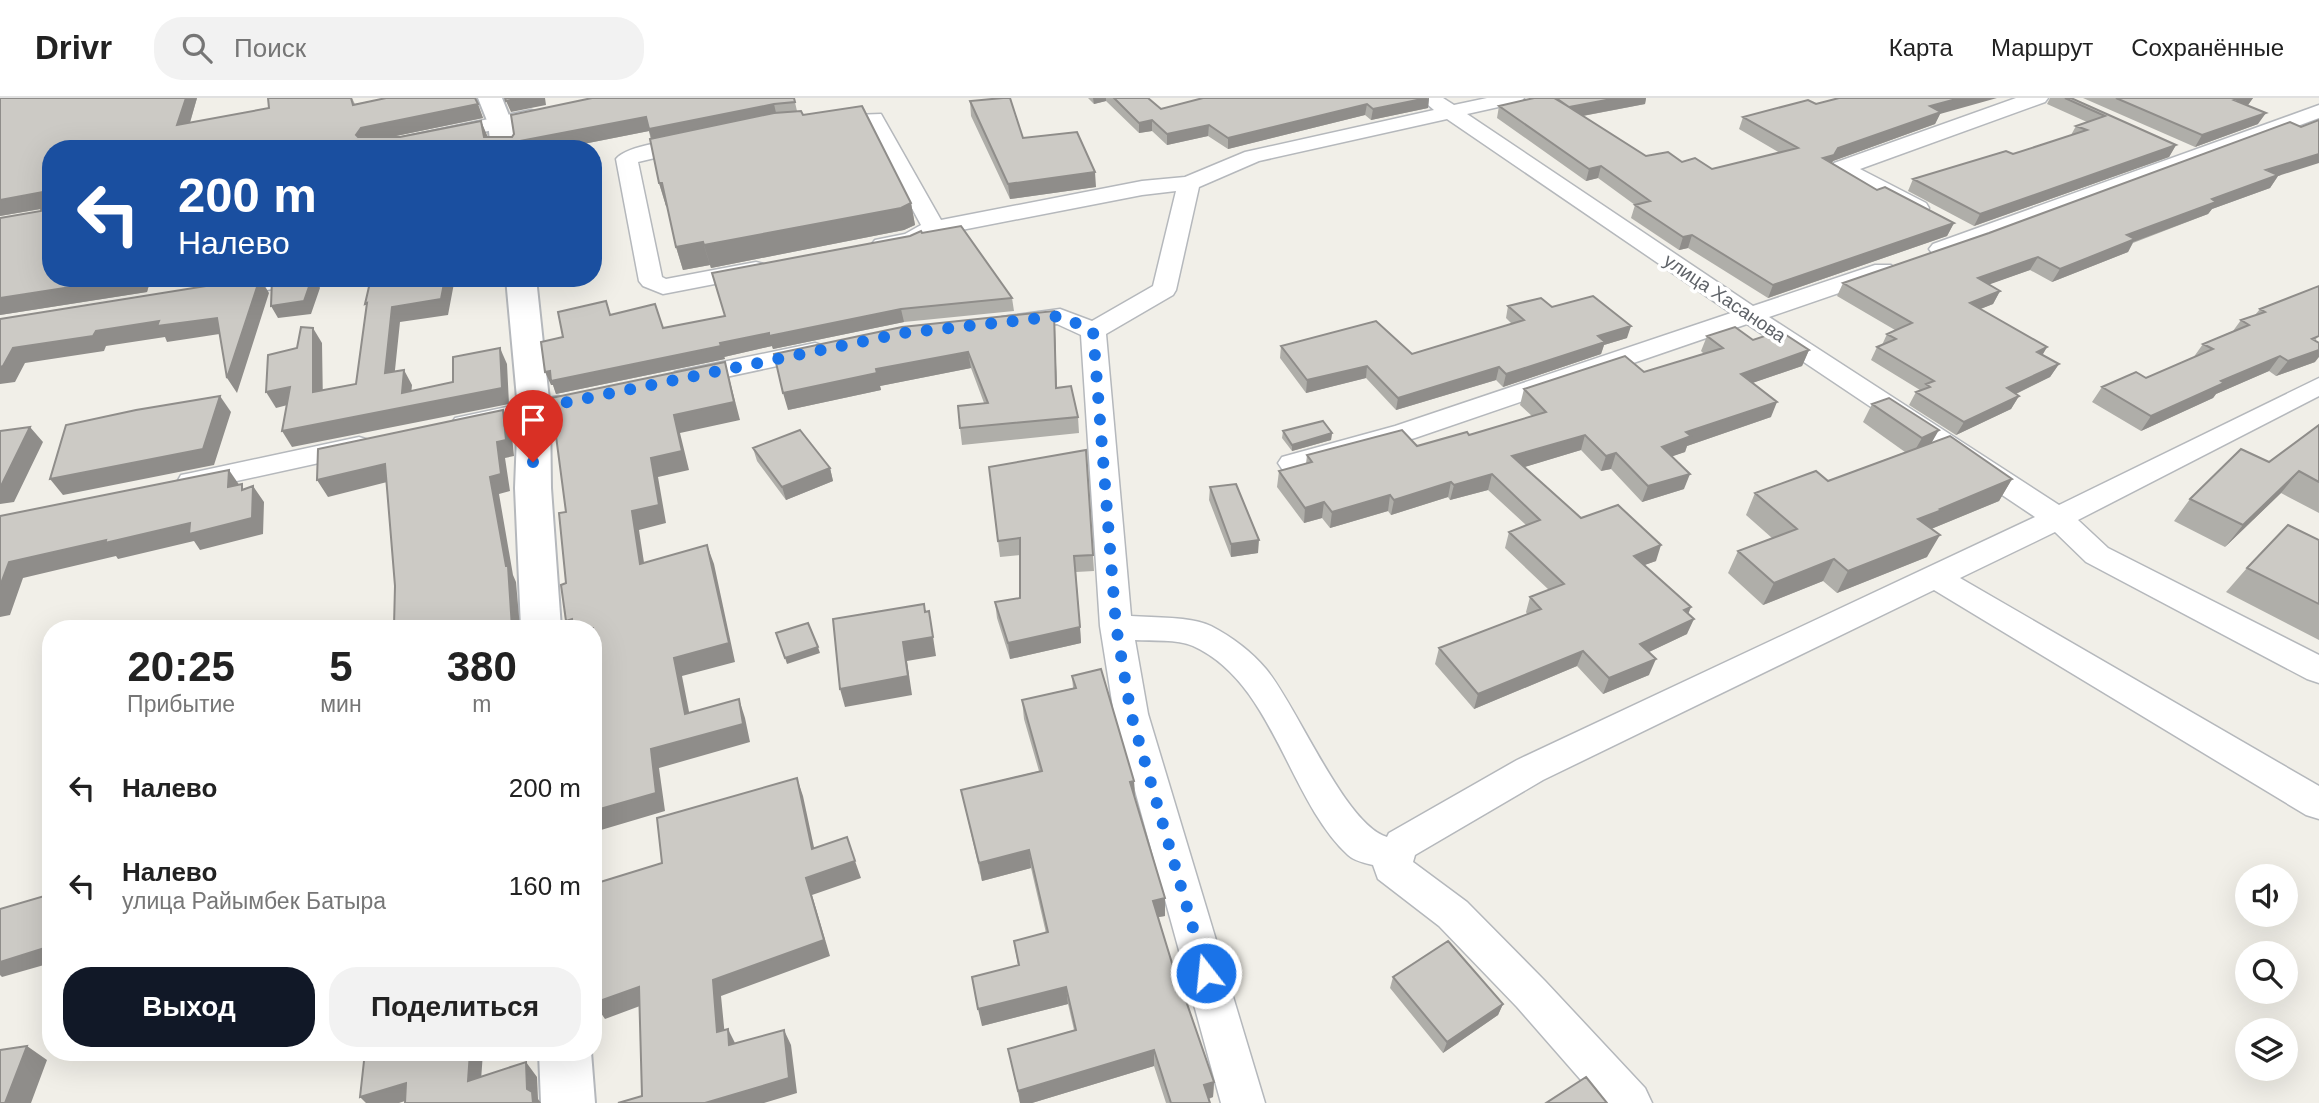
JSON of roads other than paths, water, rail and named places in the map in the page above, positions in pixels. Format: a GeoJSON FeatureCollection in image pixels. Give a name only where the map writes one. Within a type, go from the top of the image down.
{"type":"FeatureCollection","features":[{"type":"Feature","properties":{"kind":"street"},"geometry":{"type":"LineString","coordinates":[[489,98],[500,123],[503,140]]}},
{"type":"Feature","properties":{"kind":"street"},"geometry":{"type":"LineString","coordinates":[[859,249],[912,239],[934,228],[1142,188],[1189,183],[1252,156],[1440,104],[1514,98]]}},
{"type":"Feature","properties":{"kind":"street"},"geometry":{"type":"LineString","coordinates":[[1974,238],[1842,168],[2038,98]]}},
{"type":"Feature","properties":{"kind":"street","name":"улица Хасанова"},"geometry":{"type":"LineString","coordinates":[[1440,104],[1751,316],[2058,518],[2097,555],[2319,670]]}},
{"type":"Feature","properties":{"kind":"street"},"geometry":{"type":"LineString","coordinates":[[1292,463],[1405,432],[1751,316],[1974,238],[2319,111]]}},
{"type":"Feature","properties":{"kind":"street"},"geometry":{"type":"LineString","coordinates":[[418,140],[547,112]]}},
{"type":"Feature","properties":{"kind":"street"},"geometry":{"type":"LineString","coordinates":[[805,124],[874,118],[934,228]]}},
{"type":"Feature","properties":{"kind":"street"},"geometry":{"type":"LineString","coordinates":[[711,140],[627,159],[651,281],[663,287],[781,264]]}},
{"type":"Feature","properties":{"kind":"street"},"geometry":{"type":"LineString","coordinates":[[2170,146],[2194,157]]}},
{"type":"Feature","properties":{"kind":"street"},"geometry":{"type":"LineString","coordinates":[[1093,331],[1164,290],[1189,183]]}},
{"type":"Feature","properties":{"kind":"street"},"geometry":{"type":"LineString","coordinates":[[204,293],[242,287]]}},
{"type":"Feature","properties":{"kind":"street"},"geometry":{"type":"LineString","coordinates":[[522,287],[534,409],[533,488],[541,620]]}},
{"type":"Feature","properties":{"kind":"street"},"geometry":{"type":"LineString","coordinates":[[986,325],[1060,316],[1093,331]]}},
{"type":"Feature","properties":{"kind":"street"},"geometry":{"type":"LineString","coordinates":[[1093,331],[1116,626],[1131,714],[1243,1103]]}},
{"type":"Feature","properties":{"kind":"street"},"geometry":{"type":"LineString","coordinates":[[657,384],[849,344]]}},
{"type":"Feature","properties":{"kind":"street"},"geometry":{"type":"LineString","coordinates":[[1630,1103],[1531,994],[1453,914],[1391,867],[1402,844],[1530,770],[2058,518],[2319,386]]}},
{"type":"Feature","properties":{"kind":"street"},"geometry":{"type":"LineString","coordinates":[[439,429],[589,398]]}},
{"type":"Feature","properties":{"kind":"street"},"geometry":{"type":"LineString","coordinates":[[166,487],[384,440]]}},
{"type":"Feature","properties":{"kind":"street"},"geometry":{"type":"LineString","coordinates":[[1936,577],[2319,804]]}},
{"type":"Feature","properties":{"kind":"street"},"geometry":{"type":"LineString","coordinates":[[1116,626],[1198,634],[1233,655],[1255,679],[1283,720],[1326,800],[1363,846],[1397,856]]}},
{"type":"Feature","properties":{"kind":"street"},"geometry":{"type":"LineString","coordinates":[[566,1061],[568,1103]]}}]}
